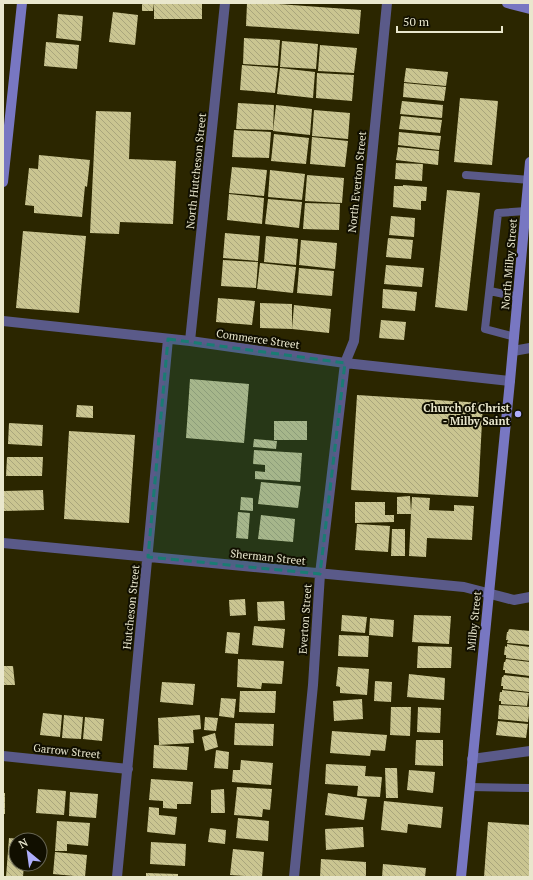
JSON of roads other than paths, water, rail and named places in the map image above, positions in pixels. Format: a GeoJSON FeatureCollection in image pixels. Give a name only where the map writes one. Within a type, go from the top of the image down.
{"type":"FeatureCollection","features":[{"type":"Feature","properties":{"kind":"street"},"geometry":{"type":"LineString","coordinates":[[3,182],[7,112],[22,3]]}},
{"type":"Feature","properties":{"kind":"street","name":"North Hutcheson Street"},"geometry":{"type":"LineString","coordinates":[[190,341],[225,3]]}},
{"type":"Feature","properties":{"kind":"street","name":"North Everton Street"},"geometry":{"type":"LineString","coordinates":[[345,363],[354,342],[387,3]]}},
{"type":"Feature","properties":{"kind":"street"},"geometry":{"type":"LineString","coordinates":[[507,3],[530,9]]}},
{"type":"Feature","properties":{"kind":"street","name":"North Milby Street"},"geometry":{"type":"LineString","coordinates":[[512,367],[530,162]]}},
{"type":"Feature","properties":{"kind":"street","name":"Commerce Street"},"geometry":{"type":"LineString","coordinates":[[3,321],[190,341],[345,363],[510,381]]}},
{"type":"Feature","properties":{"kind":"street","name":"Hutcheson Street"},"geometry":{"type":"LineString","coordinates":[[117,877],[168,339]]}},
{"type":"Feature","properties":{"kind":"street"},"geometry":{"type":"LineString","coordinates":[[513,351],[530,348]]}},
{"type":"Feature","properties":{"kind":"street","name":"Everton Street"},"geometry":{"type":"LineString","coordinates":[[294,877],[313,685],[320,574],[345,363]]}},
{"type":"Feature","properties":{"kind":"street","name":"Milby Street"},"geometry":{"type":"LineString","coordinates":[[460,877],[512,367]]}},
{"type":"Feature","properties":{"kind":"street","name":"Sherman Street"},"geometry":{"type":"LineString","coordinates":[[3,543],[464,587],[514,600],[530,597]]}},
{"type":"Feature","properties":{"kind":"street"},"geometry":{"type":"LineString","coordinates":[[472,760],[530,751]]}},
{"type":"Feature","properties":{"kind":"street","name":"Garrow Street"},"geometry":{"type":"LineString","coordinates":[[3,756],[128,769]]}},
{"type":"Feature","properties":{"kind":"lane"},"geometry":{"type":"LineString","coordinates":[[466,175],[529,180]]}},
{"type":"Feature","properties":{"kind":"lane"},"geometry":{"type":"LineString","coordinates":[[514,337],[485,329],[498,213],[526,211]]}},
{"type":"Feature","properties":{"kind":"lane"},"geometry":{"type":"LineString","coordinates":[[490,291],[518,297]]}},
{"type":"Feature","properties":{"kind":"lane"},"geometry":{"type":"LineString","coordinates":[[470,787],[530,788]]}},
{"type":"Feature","properties":{"kind":"place","name":"Church of Christ - Milby Saint"},"geometry":{"type":"Point","coordinates":[518,414]}}]}
